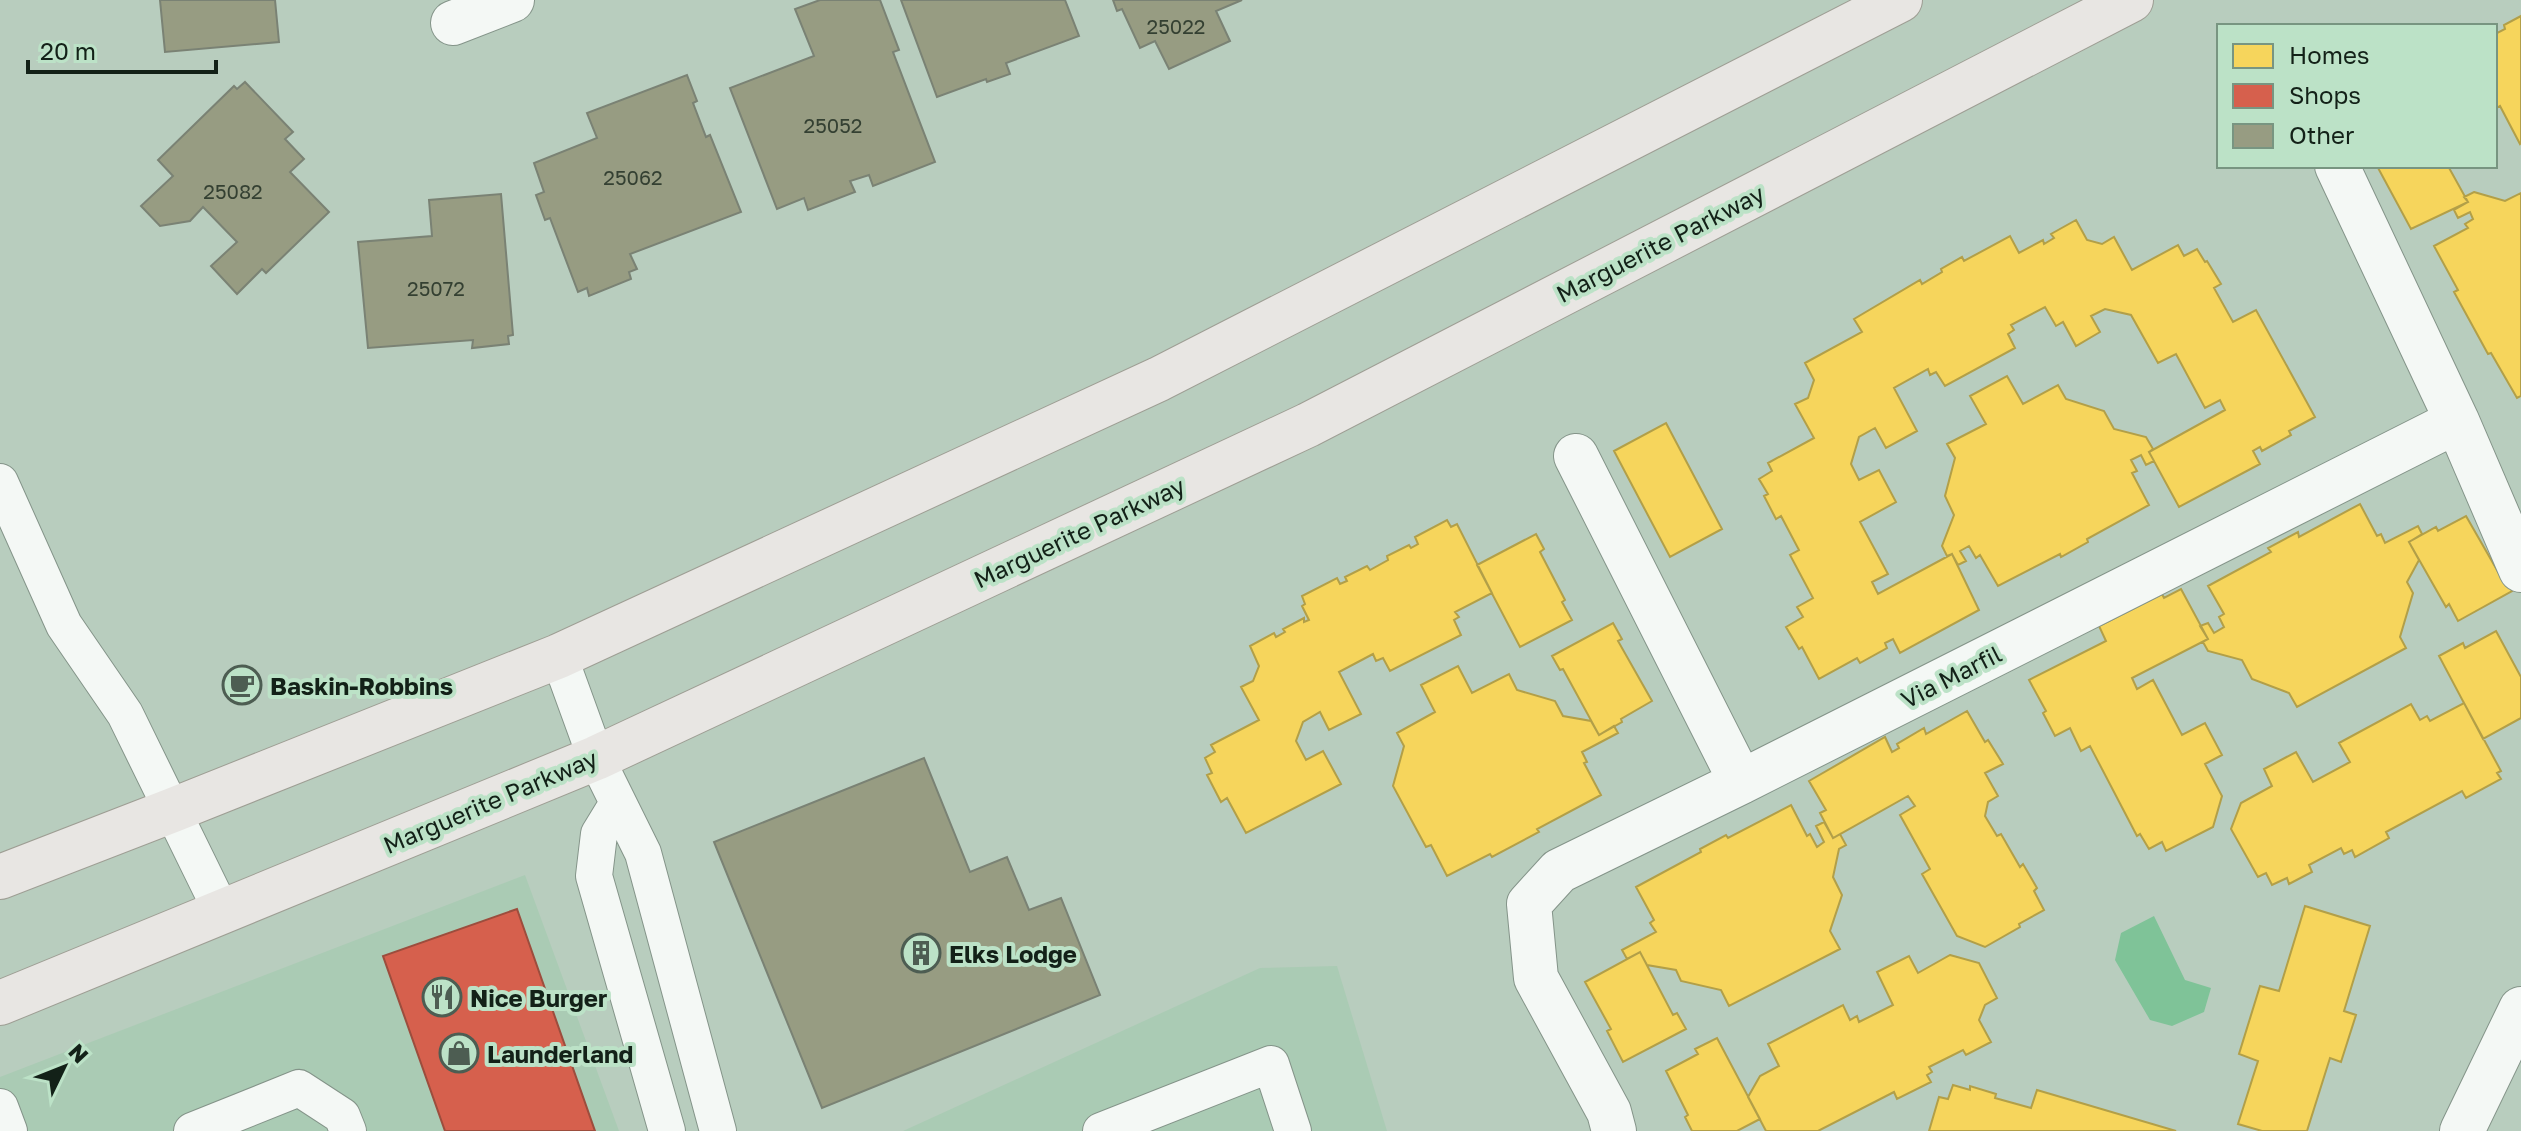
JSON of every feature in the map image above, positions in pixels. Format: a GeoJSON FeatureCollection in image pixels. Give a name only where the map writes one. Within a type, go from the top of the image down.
{"type":"FeatureCollection","features":[{"type":"Feature","properties":{"kind":"main road"},"geometry":{"type":"LineString","coordinates":[[0,877],[559,656],[1159,379],[1900,0]]}},
{"type":"Feature","properties":{"kind":"main road","name":"Marguerite Parkway"},"geometry":{"type":"LineString","coordinates":[[0,1003],[596,758],[1308,425],[2131,0]]}},
{"type":"Feature","properties":{"kind":"street"},"geometry":{"type":"LineString","coordinates":[[453,23],[512,0]]}},
{"type":"Feature","properties":{"kind":"street"},"geometry":{"type":"LineString","coordinates":[[2338,168],[2457,421],[2521,570]]}},
{"type":"Feature","properties":{"kind":"street","name":"Via Marfil"},"geometry":{"type":"LineString","coordinates":[[1614,1131],[1609,1112],[1536,978],[1529,904],[1559,871],[2457,421]]}},
{"type":"Feature","properties":{"kind":"street"},"geometry":{"type":"LineString","coordinates":[[1576,456],[1741,782]]}},
{"type":"Feature","properties":{"kind":"street"},"geometry":{"type":"LineString","coordinates":[[2462,1131],[2521,1009]]}},
{"type":"Feature","properties":{"kind":"lane"},"geometry":{"type":"LineString","coordinates":[[0,482],[64,625],[125,714],[222,912]]}},
{"type":"Feature","properties":{"kind":"lane"},"geometry":{"type":"LineString","coordinates":[[559,656],[596,758],[643,853],[718,1131]]}},
{"type":"Feature","properties":{"kind":"lane"},"geometry":{"type":"LineString","coordinates":[[618,803],[599,834],[594,876],[667,1131]]}},
{"type":"Feature","properties":{"kind":"lane"},"geometry":{"type":"LineString","coordinates":[[1101,1131],[1271,1064],[1293,1131]]}},
{"type":"Feature","properties":{"kind":"lane"},"geometry":{"type":"LineString","coordinates":[[192,1131],[299,1088],[342,1116],[348,1131]]}},
{"type":"Feature","properties":{"kind":"lane"},"geometry":{"type":"LineString","coordinates":[[0,1107],[9,1131]]}},
{"type":"Feature","properties":{"kind":"shaded area"},"geometry":{"type":"Polygon","coordinates":[[[525,875],[619,1131],[0,1131],[0,1077],[525,875]]]}},
{"type":"Feature","properties":{"kind":"shaded area"},"geometry":{"type":"Polygon","coordinates":[[[2154,916],[2185,980],[2211,988],[2204,1012],[2172,1026],[2150,1020],[2115,960],[2121,933],[2154,916]]]}},
{"type":"Feature","properties":{"kind":"shaded area"},"geometry":{"type":"Polygon","coordinates":[[[1337,966],[1387,1131],[903,1131],[1260,968],[1337,966]]]}},
{"type":"Feature","properties":{"kind":"building: Homes"},"geometry":{"type":"Polygon","coordinates":[[[2521,16],[2520,144],[2500,106],[2497,108],[2497,33],[2505,29],[2504,25],[2521,16]]]}},
{"type":"Feature","properties":{"kind":"building: Homes"},"geometry":{"type":"Polygon","coordinates":[[[2378,168],[2449,168],[2468,202],[2411,229],[2378,168]]]}},
{"type":"Feature","properties":{"kind":"building: Homes"},"geometry":{"type":"Polygon","coordinates":[[[2474,192],[2505,201],[2521,193],[2521,396],[2517,398],[2491,353],[2488,354],[2454,292],[2458,290],[2434,246],[2468,228],[2465,224],[2473,219],[2470,212],[2458,218],[2454,210],[2468,202],[2464,197],[2474,192]]]}},
{"type":"Feature","properties":{"kind":"building: Homes"},"geometry":{"type":"Polygon","coordinates":[[[2076,220],[2087,240],[2102,244],[2114,237],[2132,270],[2178,245],[2184,256],[2197,249],[2221,284],[2214,288],[2233,322],[2256,310],[2315,417],[2262,451],[2260,447],[2253,451],[2260,464],[2179,507],[2149,452],[2225,410],[2220,400],[2205,408],[2176,354],[2158,363],[2131,315],[2105,309],[2091,316],[2100,332],[2076,346],[2063,322],[2056,326],[2045,307],[2011,325],[2014,330],[2008,334],[2015,348],[1945,386],[1936,372],[1930,375],[1928,369],[1894,388],[1917,431],[1886,448],[1875,428],[1859,437],[1851,464],[1859,480],[1879,470],[1896,502],[1860,522],[1888,574],[1872,582],[1878,594],[1952,554],[1979,610],[1900,653],[1893,639],[1885,643],[1887,648],[1860,663],[1857,658],[1819,679],[1802,647],[1799,649],[1786,627],[1803,617],[1797,607],[1813,598],[1790,555],[1799,550],[1781,516],[1776,519],[1764,496],[1768,494],[1759,479],[1772,471],[1768,463],[1814,438],[1795,404],[1808,398],[1814,380],[1805,363],[1862,332],[1854,319],[1920,280],[1922,284],[1962,257],[1964,261],[2010,236],[2019,253],[2043,240],[2044,244],[2054,238],[2051,234],[2076,220]]]}},
{"type":"Feature","properties":{"kind":"building: Homes"},"geometry":{"type":"Polygon","coordinates":[[[2007,376],[2023,404],[2058,385],[2066,399],[2104,411],[2114,429],[2146,437],[2153,449],[2149,452],[2154,461],[2146,465],[2141,455],[2131,460],[2137,471],[2132,473],[2149,505],[2061,557],[2060,554],[1998,586],[1980,555],[1976,558],[1969,546],[1960,551],[1966,561],[1958,565],[1952,554],[1947,556],[1942,546],[1954,515],[1945,496],[1955,458],[1947,444],[1986,424],[1970,396],[2007,376]]]}},
{"type":"Feature","properties":{"kind":"building: Homes"},"geometry":{"type":"Polygon","coordinates":[[[1666,423],[1722,529],[1670,557],[1614,451],[1666,423]]]}},
{"type":"Feature","properties":{"kind":"building: Homes"},"geometry":{"type":"Polygon","coordinates":[[[2360,504],[2377,536],[2381,534],[2385,543],[2418,526],[2422,534],[2409,542],[2419,560],[2407,582],[2413,593],[2400,637],[2406,648],[2297,707],[2289,693],[2252,679],[2242,660],[2208,651],[2203,642],[2208,639],[2200,626],[2208,623],[2214,633],[2224,627],[2219,617],[2224,614],[2208,586],[2271,552],[2268,548],[2298,532],[2299,537],[2360,504]]]}},
{"type":"Feature","properties":{"kind":"building: Homes"},"geometry":{"type":"Polygon","coordinates":[[[2466,516],[2512,591],[2458,621],[2449,604],[2446,607],[2409,542],[2436,527],[2438,531],[2466,516]]]}},
{"type":"Feature","properties":{"kind":"building: Homes"},"geometry":{"type":"Polygon","coordinates":[[[1447,520],[1451,527],[1457,524],[1492,593],[1455,612],[1459,617],[1454,620],[1461,635],[1390,671],[1383,658],[1376,661],[1373,654],[1339,672],[1361,714],[1329,730],[1320,712],[1303,722],[1296,741],[1306,760],[1323,751],[1341,784],[1246,833],[1227,798],[1221,802],[1207,775],[1212,773],[1205,758],[1215,752],[1211,745],[1259,720],[1241,687],[1253,681],[1259,666],[1250,646],[1274,633],[1276,637],[1285,632],[1283,629],[1304,618],[1304,622],[1309,620],[1302,606],[1305,604],[1302,596],[1337,578],[1340,584],[1347,581],[1345,577],[1367,566],[1370,570],[1388,560],[1387,556],[1418,544],[1415,537],[1447,520]]]}},
{"type":"Feature","properties":{"kind":"building: Homes"},"geometry":{"type":"Polygon","coordinates":[[[1536,534],[1544,549],[1540,552],[1572,620],[1520,647],[1477,565],[1536,534]]]}},
{"type":"Feature","properties":{"kind":"building: Homes"},"geometry":{"type":"Polygon","coordinates":[[[2181,589],[2208,639],[2132,678],[2137,689],[2153,680],[2182,735],[2205,723],[2222,755],[2205,764],[2222,796],[2213,827],[2166,851],[2162,842],[2149,849],[2140,834],[2137,836],[2090,746],[2081,751],[2070,728],[2055,736],[2029,680],[2106,641],[2099,626],[2162,594],[2164,598],[2181,589]]]}},
{"type":"Feature","properties":{"kind":"building: Homes"},"geometry":{"type":"Polygon","coordinates":[[[1613,623],[1622,639],[1618,641],[1652,701],[1599,735],[1563,669],[1560,670],[1552,656],[1613,623]]]}},
{"type":"Feature","properties":{"kind":"building: Homes"},"geometry":{"type":"Polygon","coordinates":[[[2496,631],[2521,677],[2521,718],[2483,739],[2439,656],[2463,643],[2465,648],[2496,631]]]}},
{"type":"Feature","properties":{"kind":"building: Homes"},"geometry":{"type":"Polygon","coordinates":[[[1458,666],[1472,693],[1509,674],[1517,690],[1555,701],[1563,716],[1591,721],[1599,735],[1614,726],[1618,733],[1582,752],[1587,762],[1584,763],[1601,795],[1492,857],[1490,854],[1447,876],[1431,845],[1426,847],[1393,786],[1404,746],[1397,733],[1435,712],[1421,685],[1458,666]]]}},
{"type":"Feature","properties":{"kind":"building: Homes"},"geometry":{"type":"Polygon","coordinates":[[[2464,703],[2501,771],[2497,773],[2501,779],[2466,798],[2462,791],[2386,832],[2389,838],[2355,857],[2352,850],[2344,854],[2341,848],[2309,865],[2312,872],[2289,884],[2287,878],[2272,885],[2266,873],[2258,877],[2231,829],[2241,803],[2272,786],[2264,769],[2296,752],[2313,782],[2350,762],[2339,743],[2411,704],[2420,720],[2427,716],[2430,721],[2464,703]]]}},
{"type":"Feature","properties":{"kind":"building: Homes"},"geometry":{"type":"Polygon","coordinates":[[[1967,711],[1985,742],[1988,740],[2003,764],[1985,773],[1998,796],[1988,802],[1985,816],[1997,836],[2001,834],[2020,867],[2023,864],[2037,888],[2034,891],[2044,910],[1985,947],[1957,936],[1922,874],[1930,869],[1900,815],[1915,806],[1908,796],[1833,838],[1820,813],[1826,810],[1809,781],[1885,737],[1892,752],[1899,748],[1897,744],[1924,728],[1926,734],[1967,711]]]}},
{"type":"Feature","properties":{"kind":"building: Homes"},"geometry":{"type":"Polygon","coordinates":[[[1791,805],[1807,836],[1810,834],[1817,847],[1824,842],[1816,826],[1824,822],[1833,838],[1840,834],[1846,845],[1839,849],[1833,877],[1842,895],[1830,931],[1840,949],[1729,1006],[1721,990],[1681,981],[1676,970],[1647,965],[1640,952],[1627,959],[1622,950],[1656,932],[1650,923],[1654,920],[1636,887],[1726,835],[1728,838],[1791,805]]]}},
{"type":"Feature","properties":{"kind":"building: Homes"},"geometry":{"type":"Polygon","coordinates":[[[2305,906],[2370,926],[2344,1011],[2356,1015],[2341,1062],[2330,1058],[2307,1131],[2262,1131],[2238,1124],[2258,1061],[2239,1054],[2260,986],[2279,991],[2305,906]]]}},
{"type":"Feature","properties":{"kind":"building: Homes"},"geometry":{"type":"Polygon","coordinates":[[[1640,952],[1673,1015],[1677,1013],[1686,1029],[1623,1062],[1607,1031],[1611,1029],[1585,982],[1640,952]]]}},
{"type":"Feature","properties":{"kind":"building: Homes"},"geometry":{"type":"Polygon","coordinates":[[[1950,955],[1979,963],[1997,998],[1985,1005],[1979,1020],[1991,1042],[1966,1055],[1963,1050],[1929,1067],[1932,1072],[1927,1075],[1931,1082],[1897,1099],[1894,1092],[1818,1131],[1766,1131],[1748,1097],[1760,1076],[1779,1066],[1768,1044],[1843,1005],[1850,1020],[1857,1016],[1859,1022],[1893,1005],[1877,972],[1909,956],[1918,973],[1950,955]]]}},
{"type":"Feature","properties":{"kind":"building: Homes"},"geometry":{"type":"Polygon","coordinates":[[[1717,1038],[1760,1119],[1737,1131],[1692,1131],[1685,1117],[1688,1115],[1666,1071],[1698,1054],[1695,1049],[1717,1038]]]}},
{"type":"Feature","properties":{"kind":"building: Homes"},"geometry":{"type":"Polygon","coordinates":[[[1953,1085],[1970,1090],[1970,1086],[1996,1094],[1995,1098],[2031,1108],[2037,1090],[2176,1131],[1929,1131],[1939,1097],[1948,1099],[1953,1085]]]}},
{"type":"Feature","properties":{"kind":"building: Shops"},"geometry":{"type":"Polygon","coordinates":[[[517,909],[595,1131],[445,1131],[383,956],[517,909]]]}},
{"type":"Feature","properties":{"kind":"building: Other"},"geometry":{"type":"Polygon","coordinates":[[[160,0],[275,0],[279,42],[165,52],[160,0]]]}},
{"type":"Feature","properties":{"kind":"building: Other"},"geometry":{"type":"Polygon","coordinates":[[[820,0],[880,0],[899,50],[893,52],[935,162],[873,186],[869,175],[850,181],[855,192],[808,210],[804,198],[777,209],[730,88],[814,56],[795,9],[820,0]]]}},
{"type":"Feature","properties":{"kind":"building: Other"},"geometry":{"type":"Polygon","coordinates":[[[901,0],[1065,0],[1079,36],[1006,63],[1010,74],[987,82],[986,79],[937,97],[901,0]]]}},
{"type":"Feature","properties":{"kind":"building: Other"},"geometry":{"type":"Polygon","coordinates":[[[1113,0],[1242,0],[1216,11],[1230,41],[1169,69],[1155,41],[1140,48],[1122,9],[1117,11],[1113,0]]]}},
{"type":"Feature","properties":{"kind":"building: Other"},"geometry":{"type":"Polygon","coordinates":[[[687,75],[697,101],[693,103],[706,137],[710,135],[741,212],[630,254],[637,269],[629,272],[631,279],[589,296],[587,288],[578,292],[550,218],[545,220],[536,195],[544,192],[534,163],[597,138],[587,113],[687,75]]]}},
{"type":"Feature","properties":{"kind":"building: Other"},"geometry":{"type":"Polygon","coordinates":[[[245,82],[293,132],[285,139],[304,159],[290,172],[329,212],[266,273],[262,269],[237,294],[211,266],[237,242],[203,207],[190,221],[160,226],[141,206],[173,176],[158,160],[234,86],[237,89],[245,82]]]}},
{"type":"Feature","properties":{"kind":"building: Other"},"geometry":{"type":"Polygon","coordinates":[[[501,194],[513,335],[508,336],[509,344],[472,348],[473,340],[368,348],[358,242],[432,236],[429,200],[501,194]]]}},
{"type":"Feature","properties":{"kind":"building: Other","name":"Elks Lodge"},"geometry":{"type":"Polygon","coordinates":[[[924,758],[970,872],[1007,857],[1029,910],[1061,898],[1100,995],[822,1108],[714,842],[924,758]]]}},
{"type":"Feature","properties":{"kind":"place","name":"Baskin-Robbins"},"geometry":{"type":"Point","coordinates":[242,685]}},
{"type":"Feature","properties":{"kind":"place","name":"Elks Lodge"},"geometry":{"type":"Point","coordinates":[921,953]}},
{"type":"Feature","properties":{"kind":"place","name":"Nice Burger"},"geometry":{"type":"Point","coordinates":[442,997]}},
{"type":"Feature","properties":{"kind":"place","name":"Launderland"},"geometry":{"type":"Point","coordinates":[459,1053]}}]}
